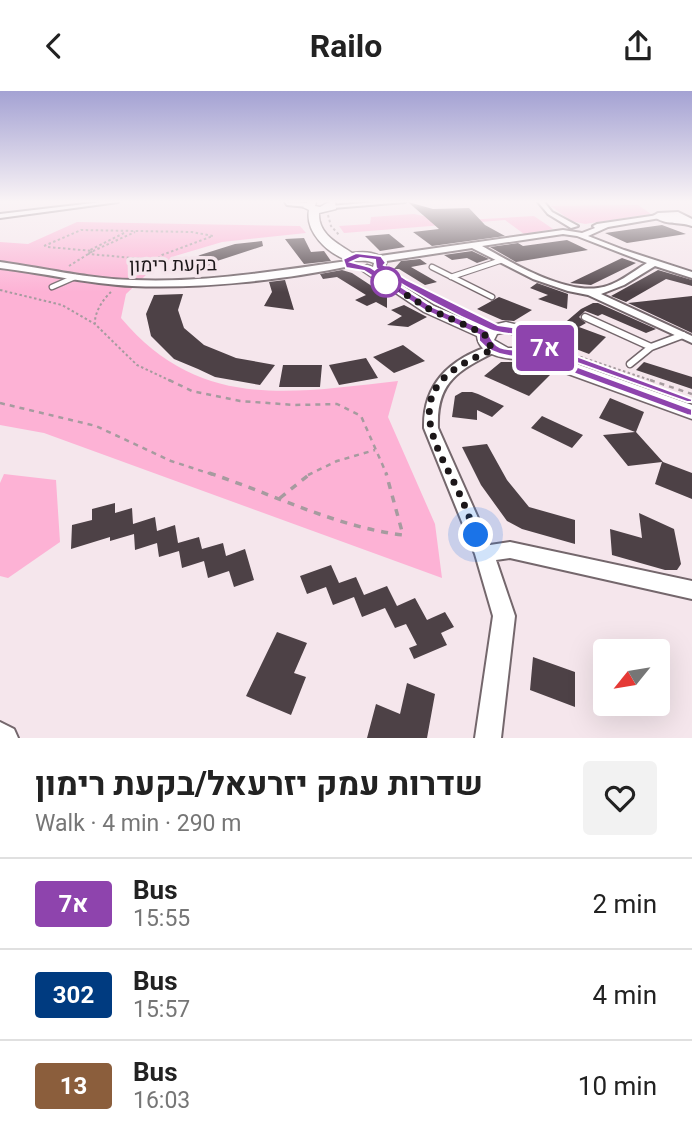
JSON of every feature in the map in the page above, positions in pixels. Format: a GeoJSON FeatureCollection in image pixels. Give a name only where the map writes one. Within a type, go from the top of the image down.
{"type":"FeatureCollection","features":[{"type":"Feature","properties":{"kind":"main road"},"geometry":{"type":"LineString","coordinates":[[317,232],[364,262],[429,309],[491,337],[514,354],[532,349],[692,396]]}},
{"type":"Feature","properties":{"kind":"main road"},"geometry":{"type":"LineString","coordinates":[[491,337],[523,331],[533,338],[532,349]]}},
{"type":"Feature","properties":{"kind":"main road"},"geometry":{"type":"LineString","coordinates":[[532,349],[692,412]]}},
{"type":"Feature","properties":{"kind":"street","name":"בקעת רימון"},"geometry":{"type":"LineString","coordinates":[[0,265],[76,272],[133,283],[223,281],[475,246],[551,232]]}},
{"type":"Feature","properties":{"kind":"street"},"geometry":{"type":"LineString","coordinates":[[585,232],[653,263],[692,272]]}},
{"type":"Feature","properties":{"kind":"street"},"geometry":{"type":"LineString","coordinates":[[585,232],[692,272]]}},
{"type":"Feature","properties":{"kind":"street"},"geometry":{"type":"LineString","coordinates":[[475,246],[552,281],[590,292],[687,338]]}},
{"type":"Feature","properties":{"kind":"street"},"geometry":{"type":"LineString","coordinates":[[590,292],[605,289],[653,263]]}},
{"type":"Feature","properties":{"kind":"street"},"geometry":{"type":"LineString","coordinates":[[488,738],[504,616],[484,554],[431,428],[429,410],[433,395],[442,380],[491,337]]}},
{"type":"Feature","properties":{"kind":"street"},"geometry":{"type":"LineString","coordinates":[[484,554],[510,550],[692,590]]}},
{"type":"Feature","properties":{"kind":"street"},"geometry":{"type":"LineString","coordinates":[[0,735],[5,738]]}},
{"type":"Feature","properties":{"kind":"lane"},"geometry":{"type":"LineString","coordinates":[[451,277],[502,260]]}},
{"type":"Feature","properties":{"kind":"lane"},"geometry":{"type":"LineString","coordinates":[[432,267],[492,297]]}},
{"type":"Feature","properties":{"kind":"lane"},"geometry":{"type":"LineString","coordinates":[[52,287],[76,272]]}},
{"type":"Feature","properties":{"kind":"lane"},"geometry":{"type":"LineString","coordinates":[[585,317],[651,347]]}},
{"type":"Feature","properties":{"kind":"lane"},"geometry":{"type":"LineString","coordinates":[[629,364],[651,347],[687,338]]}},
{"type":"Feature","properties":{"kind":"path"},"geometry":{"type":"LineString","coordinates":[[76,232],[44,246],[92,250],[138,232]]}},
{"type":"Feature","properties":{"kind":"path"},"geometry":{"type":"LineString","coordinates":[[76,272],[68,266],[126,232]]}},
{"type":"Feature","properties":{"kind":"path"},"geometry":{"type":"LineString","coordinates":[[137,275],[155,260],[213,236],[193,232]]}},
{"type":"Feature","properties":{"kind":"path"},"geometry":{"type":"LineString","coordinates":[[337,232],[340,236]]}},
{"type":"Feature","properties":{"kind":"path"},"geometry":{"type":"LineString","coordinates":[[89,254],[155,260]]}},
{"type":"Feature","properties":{"kind":"path"},"geometry":{"type":"LineString","coordinates":[[419,288],[453,305]]}},
{"type":"Feature","properties":{"kind":"path"},"geometry":{"type":"LineString","coordinates":[[0,290],[73,308],[95,324],[137,365],[192,391],[240,401],[295,405],[337,404],[351,409],[361,416],[388,478],[403,535],[379,532],[334,519],[171,461],[96,426],[0,404]]}},
{"type":"Feature","properties":{"kind":"path"},"geometry":{"type":"LineString","coordinates":[[95,324],[94,320],[104,298],[112,291]]}},
{"type":"Feature","properties":{"kind":"path"},"geometry":{"type":"LineString","coordinates":[[557,349],[692,396]]}},
{"type":"Feature","properties":{"kind":"path"},"geometry":{"type":"LineString","coordinates":[[280,498],[302,477],[339,460],[364,456],[375,450]]}},
{"type":"Feature","properties":{"kind":"shaded area"},"geometry":{"type":"Polygon","coordinates":[[[54,232],[305,232],[222,242],[175,256],[148,273],[126,294],[121,318],[151,348],[182,369],[214,382],[248,389],[283,391],[398,381],[388,417],[435,524],[442,578],[44,433],[0,425],[0,242],[28,244],[54,232]]]}},
{"type":"Feature","properties":{"kind":"shaded area"},"geometry":{"type":"Polygon","coordinates":[[[4,474],[56,480],[60,542],[8,578],[0,576],[0,483],[4,474]]]}},
{"type":"Feature","properties":{"kind":"building"},"geometry":{"type":"Polygon","coordinates":[[[413,232],[498,232],[505,236],[432,246],[413,232]]]}},
{"type":"Feature","properties":{"kind":"building"},"geometry":{"type":"Polygon","coordinates":[[[681,232],[686,234],[627,243],[605,233],[681,232]]]}},
{"type":"Feature","properties":{"kind":"building"},"geometry":{"type":"Polygon","coordinates":[[[389,234],[405,247],[380,251],[365,236],[389,234]]]}},
{"type":"Feature","properties":{"kind":"building"},"geometry":{"type":"Polygon","coordinates":[[[304,238],[311,252],[324,251],[331,261],[304,264],[285,239],[304,238]]]}},
{"type":"Feature","properties":{"kind":"building"},"geometry":{"type":"Polygon","coordinates":[[[567,240],[588,250],[516,262],[490,247],[518,243],[523,246],[567,240]]]}},
{"type":"Feature","properties":{"kind":"building"},"geometry":{"type":"Polygon","coordinates":[[[262,241],[263,246],[217,261],[198,272],[177,268],[200,255],[235,244],[262,241]]]}},
{"type":"Feature","properties":{"kind":"building"},"geometry":{"type":"Polygon","coordinates":[[[472,251],[489,259],[477,263],[467,258],[452,260],[444,255],[472,251]]]}},
{"type":"Feature","properties":{"kind":"building"},"geometry":{"type":"Polygon","coordinates":[[[622,258],[636,263],[591,285],[570,283],[622,258]]]}},
{"type":"Feature","properties":{"kind":"building"},"geometry":{"type":"Polygon","coordinates":[[[420,259],[427,264],[411,267],[437,282],[425,285],[399,269],[394,269],[401,261],[420,259]]]}},
{"type":"Feature","properties":{"kind":"building"},"geometry":{"type":"Polygon","coordinates":[[[342,270],[352,273],[387,296],[387,308],[376,302],[367,306],[355,300],[366,295],[337,277],[323,279],[320,274],[342,270]]]}},
{"type":"Feature","properties":{"kind":"building"},"geometry":{"type":"Polygon","coordinates":[[[658,270],[692,280],[692,286],[666,279],[626,302],[611,296],[658,270]]]}},
{"type":"Feature","properties":{"kind":"building"},"geometry":{"type":"Polygon","coordinates":[[[285,280],[294,310],[264,306],[272,292],[269,282],[285,280]]]}},
{"type":"Feature","properties":{"kind":"building"},"geometry":{"type":"Polygon","coordinates":[[[537,283],[568,294],[567,309],[538,299],[548,295],[530,288],[537,283]]]}},
{"type":"Feature","properties":{"kind":"building"},"geometry":{"type":"Polygon","coordinates":[[[183,294],[178,310],[184,328],[204,345],[236,358],[275,365],[260,385],[215,377],[174,359],[151,336],[146,314],[154,295],[183,294]]]}},
{"type":"Feature","properties":{"kind":"building"},"geometry":{"type":"Polygon","coordinates":[[[692,296],[692,333],[628,303],[692,296]]]}},
{"type":"Feature","properties":{"kind":"building"},"geometry":{"type":"Polygon","coordinates":[[[499,297],[532,310],[514,321],[502,320],[477,309],[499,297]]]}},
{"type":"Feature","properties":{"kind":"building"},"geometry":{"type":"Polygon","coordinates":[[[593,303],[656,329],[646,333],[602,314],[598,316],[585,311],[579,317],[586,323],[579,327],[606,337],[589,354],[547,338],[581,309],[593,303]]]}},
{"type":"Feature","properties":{"kind":"building"},"geometry":{"type":"Polygon","coordinates":[[[404,305],[427,317],[408,327],[387,325],[402,316],[391,310],[404,305]]]}},
{"type":"Feature","properties":{"kind":"building"},"geometry":{"type":"Polygon","coordinates":[[[403,345],[425,361],[394,373],[373,357],[403,345]]]}},
{"type":"Feature","properties":{"kind":"building"},"geometry":{"type":"Polygon","coordinates":[[[366,358],[378,378],[339,385],[329,365],[366,358]]]}},
{"type":"Feature","properties":{"kind":"building"},"geometry":{"type":"Polygon","coordinates":[[[501,362],[521,362],[551,374],[529,396],[484,376],[501,362]]]}},
{"type":"Feature","properties":{"kind":"building"},"geometry":{"type":"Polygon","coordinates":[[[644,362],[692,377],[692,389],[636,370],[644,362]]]}},
{"type":"Feature","properties":{"kind":"building"},"geometry":{"type":"Polygon","coordinates":[[[283,365],[322,365],[320,387],[279,387],[283,365]]]}},
{"type":"Feature","properties":{"kind":"building"},"geometry":{"type":"Polygon","coordinates":[[[462,392],[472,392],[504,406],[492,417],[477,410],[477,420],[452,417],[455,396],[462,392]]]}},
{"type":"Feature","properties":{"kind":"building"},"geometry":{"type":"Polygon","coordinates":[[[610,398],[644,412],[636,432],[663,462],[692,473],[692,499],[655,484],[662,462],[628,466],[603,435],[635,432],[599,418],[610,398]]]}},
{"type":"Feature","properties":{"kind":"building"},"geometry":{"type":"Polygon","coordinates":[[[542,416],[583,435],[572,448],[531,428],[542,416]]]}},
{"type":"Feature","properties":{"kind":"building"},"geometry":{"type":"Polygon","coordinates":[[[487,444],[507,480],[529,507],[575,520],[575,544],[522,529],[507,521],[481,485],[462,447],[487,444]]]}},
{"type":"Feature","properties":{"kind":"building"},"geometry":{"type":"Polygon","coordinates":[[[115,503],[115,513],[132,508],[133,524],[155,517],[157,531],[175,525],[178,543],[199,537],[202,549],[223,543],[226,556],[245,549],[254,580],[234,587],[229,571],[208,578],[204,561],[182,568],[179,551],[159,557],[157,543],[135,550],[134,534],[110,541],[110,537],[71,549],[72,525],[92,520],[92,509],[115,503]]]}},
{"type":"Feature","properties":{"kind":"building"},"geometry":{"type":"Polygon","coordinates":[[[639,513],[674,529],[681,564],[677,570],[665,570],[612,555],[610,529],[642,538],[639,513]]]}},
{"type":"Feature","properties":{"kind":"building"},"geometry":{"type":"Polygon","coordinates":[[[331,565],[339,583],[356,577],[364,595],[387,586],[397,606],[415,598],[427,620],[445,612],[454,627],[441,633],[447,645],[414,659],[409,648],[417,645],[406,624],[395,628],[385,608],[362,617],[354,597],[333,605],[326,587],[307,594],[300,576],[331,565]]]}},
{"type":"Feature","properties":{"kind":"building"},"geometry":{"type":"Polygon","coordinates":[[[277,632],[307,643],[294,673],[306,677],[291,715],[246,696],[277,632]]]}},
{"type":"Feature","properties":{"kind":"building"},"geometry":{"type":"Polygon","coordinates":[[[533,657],[575,672],[575,707],[530,690],[533,657]]]}},
{"type":"Feature","properties":{"kind":"building"},"geometry":{"type":"Polygon","coordinates":[[[407,683],[435,694],[427,738],[367,738],[376,704],[400,714],[407,683]]]}},
{"type":"Feature","properties":{"kind":"bus line","name":"7א"},"geometry":{"type":"LineString","coordinates":[[692,399],[536,345],[536,341],[523,331],[496,328],[404,282],[379,266],[381,263],[378,258],[359,255],[346,261],[349,266],[367,269],[429,309],[485,334],[485,341],[494,349],[514,354],[528,353],[692,412]]}},
{"type":"Feature","properties":{"kind":"route"},"geometry":{"type":"LineString","coordinates":[[386,282],[429,309],[485,334],[485,341],[494,349],[463,363],[442,380],[433,395],[429,410],[431,428],[440,452],[476,535]]}}]}
